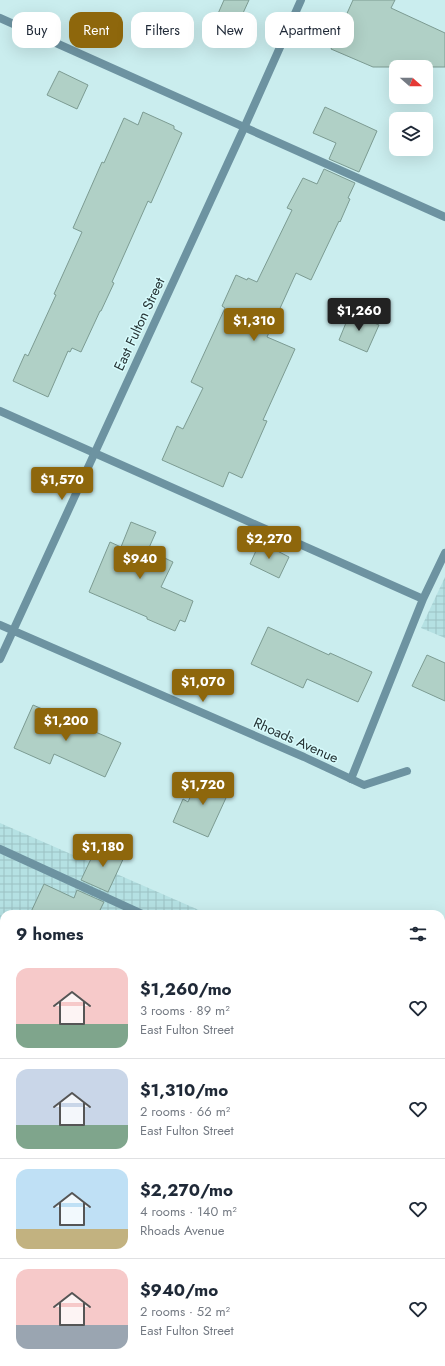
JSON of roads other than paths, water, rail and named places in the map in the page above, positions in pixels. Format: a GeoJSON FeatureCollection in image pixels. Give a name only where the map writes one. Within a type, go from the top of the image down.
{"type":"FeatureCollection","features":[{"type":"Feature","properties":{"kind":"street","name":"East Fulton Street"},"geometry":{"type":"LineString","coordinates":[[0,659],[244,128],[301,0]]}},
{"type":"Feature","properties":{"kind":"street"},"geometry":{"type":"LineString","coordinates":[[0,18],[445,218]]}},
{"type":"Feature","properties":{"kind":"street"},"geometry":{"type":"LineString","coordinates":[[0,411],[423,599]]}},
{"type":"Feature","properties":{"kind":"street"},"geometry":{"type":"LineString","coordinates":[[351,779],[423,599],[445,553]]}},
{"type":"Feature","properties":{"kind":"street","name":"Rhoads Avenue"},"geometry":{"type":"LineString","coordinates":[[0,625],[304,757],[364,785],[407,771]]}},
{"type":"Feature","properties":{"kind":"street"},"geometry":{"type":"LineString","coordinates":[[0,849],[133,910]]}}]}
